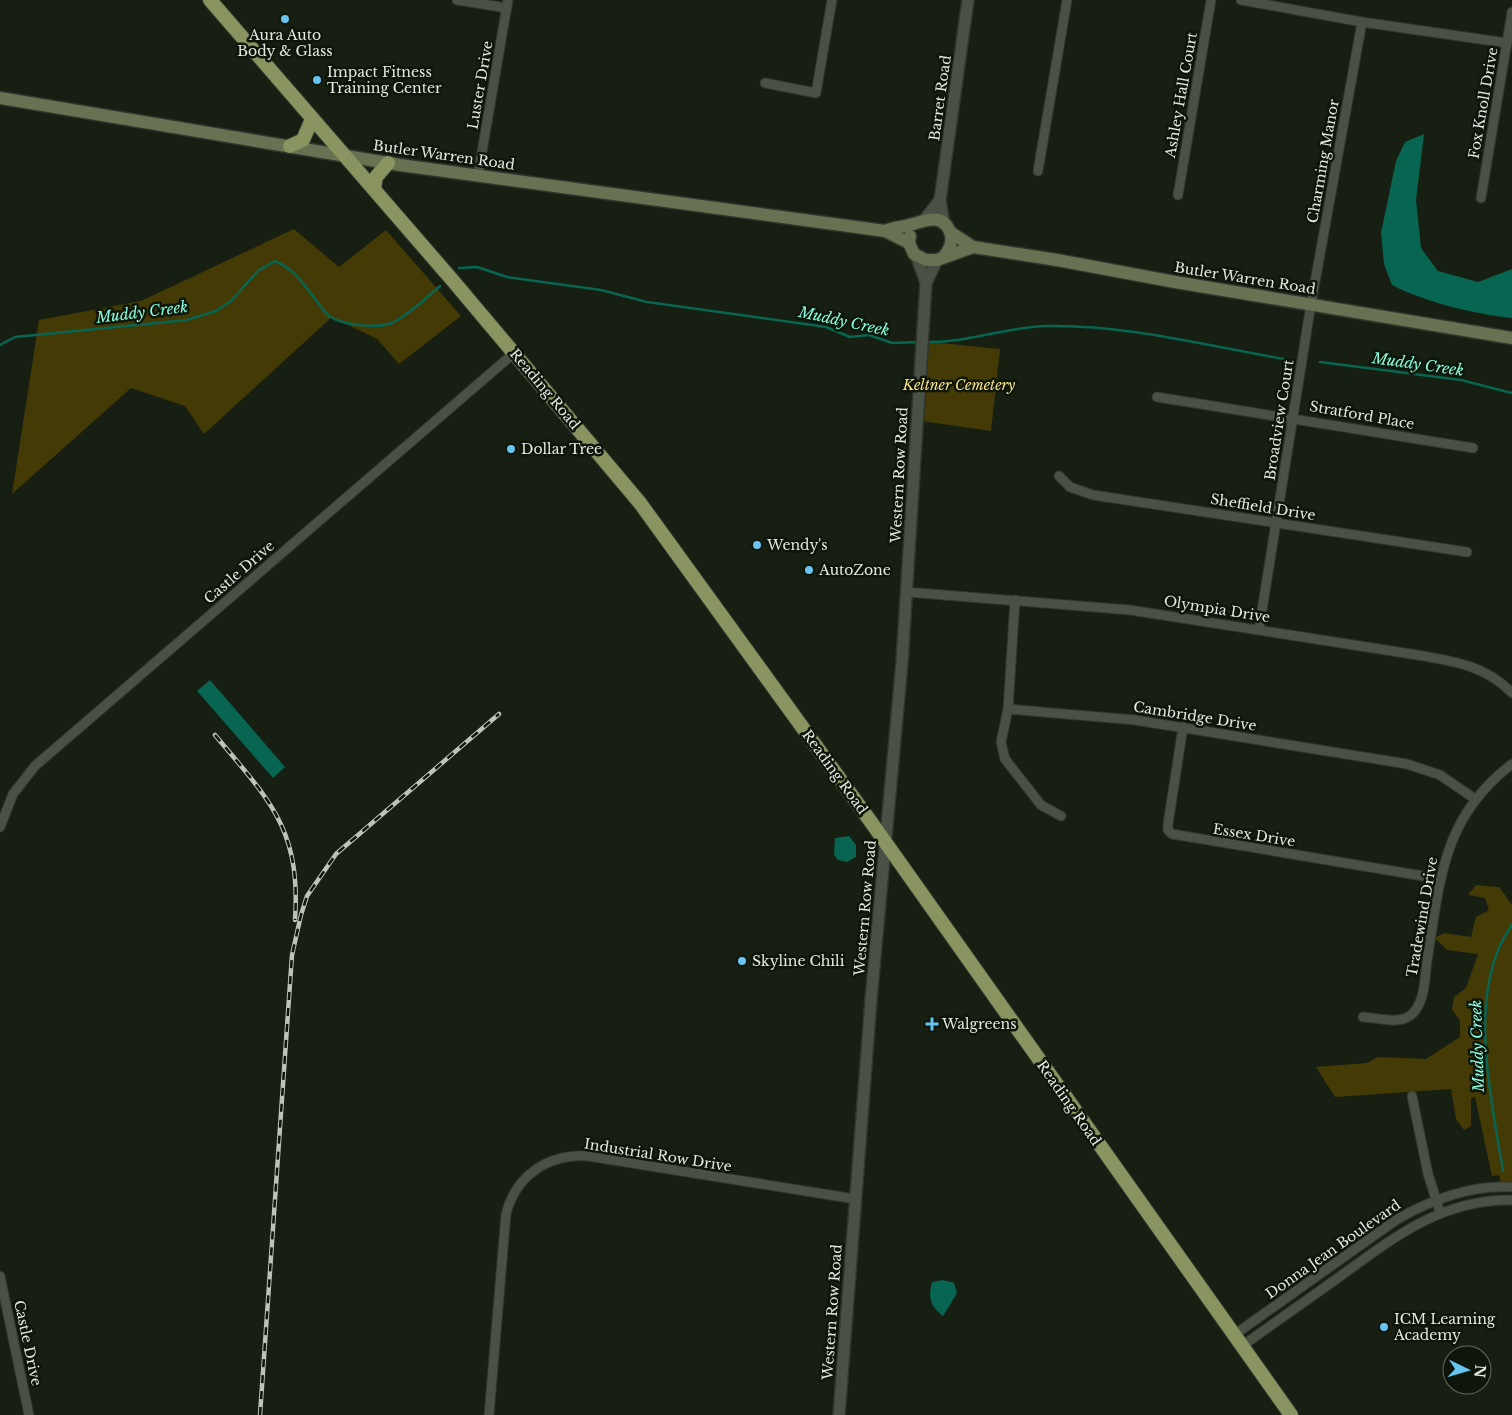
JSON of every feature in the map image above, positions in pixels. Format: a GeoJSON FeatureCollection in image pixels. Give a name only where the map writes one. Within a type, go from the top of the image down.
{"type":"FeatureCollection","features":[{"type":"Feature","properties":{"kind":"main road","name":"Reading Road"},"geometry":{"type":"LineString","coordinates":[[210,0],[345,155],[640,503],[886,845],[1291,1415]]}},
{"type":"Feature","properties":{"kind":"main road","name":"Butler Warren Road"},"geometry":{"type":"LineString","coordinates":[[0,98],[388,162],[885,231],[910,244]]}},
{"type":"Feature","properties":{"kind":"main road"},"geometry":{"type":"LineString","coordinates":[[290,146],[303,140],[312,119]]}},
{"type":"Feature","properties":{"kind":"main road"},"geometry":{"type":"LineString","coordinates":[[374,189],[376,177],[388,162]]}},
{"type":"Feature","properties":{"kind":"main road","name":"Butler Warren Road"},"geometry":{"type":"LineString","coordinates":[[885,231],[920,221],[935,219],[973,247],[1512,338]]}},
{"type":"Feature","properties":{"kind":"main road"},"geometry":{"type":"LineString","coordinates":[[917,258],[910,244],[910,234],[920,221]]}},
{"type":"Feature","properties":{"kind":"main road"},"geometry":{"type":"LineString","coordinates":[[941,258],[951,242],[947,228]]}},
{"type":"Feature","properties":{"kind":"main road","name":"Butler Warren Road"},"geometry":{"type":"LineString","coordinates":[[917,258],[926,260],[941,258],[973,247]]}},
{"type":"Feature","properties":{"kind":"street"},"geometry":{"type":"LineString","coordinates":[[457,0],[507,4]]}},
{"type":"Feature","properties":{"kind":"street"},"geometry":{"type":"LineString","coordinates":[[764,83],[816,93],[832,0]]}},
{"type":"Feature","properties":{"kind":"street","name":"Barret Road"},"geometry":{"type":"LineString","coordinates":[[947,228],[940,200],[968,0]]}},
{"type":"Feature","properties":{"kind":"street"},"geometry":{"type":"LineString","coordinates":[[1038,171],[1066,0]]}},
{"type":"Feature","properties":{"kind":"street","name":"Ashley Hall Court"},"geometry":{"type":"LineString","coordinates":[[1178,195],[1211,0]]}},
{"type":"Feature","properties":{"kind":"street"},"geometry":{"type":"LineString","coordinates":[[1241,0],[1362,22],[1507,43]]}},
{"type":"Feature","properties":{"kind":"street","name":"Luster Drive"},"geometry":{"type":"LineString","coordinates":[[478,175],[507,4]]}},
{"type":"Feature","properties":{"kind":"street","name":"Fox Knoll Drive"},"geometry":{"type":"LineString","coordinates":[[1481,198],[1512,12]]}},
{"type":"Feature","properties":{"kind":"street","name":"Charming Manor"},"geometry":{"type":"LineString","coordinates":[[1311,304],[1362,22]]}},
{"type":"Feature","properties":{"kind":"street"},"geometry":{"type":"LineString","coordinates":[[920,221],[940,200]]}},
{"type":"Feature","properties":{"kind":"street","name":"Western Row Road"},"geometry":{"type":"LineString","coordinates":[[840,1415],[855,1199],[907,592],[926,283],[917,258]]}},
{"type":"Feature","properties":{"kind":"street","name":"Western Row Road"},"geometry":{"type":"LineString","coordinates":[[926,283],[941,258]]}},
{"type":"Feature","properties":{"kind":"street","name":"Broadview Court"},"geometry":{"type":"LineString","coordinates":[[1259,629],[1311,304]]}},
{"type":"Feature","properties":{"kind":"street","name":"Castle Drive"},"geometry":{"type":"LineString","coordinates":[[0,827],[14,794],[35,766],[514,353]]}},
{"type":"Feature","properties":{"kind":"street","name":"Stratford Place"},"geometry":{"type":"LineString","coordinates":[[1157,397],[1473,448]]}},
{"type":"Feature","properties":{"kind":"street","name":"Sheffield Drive"},"geometry":{"type":"LineString","coordinates":[[1059,476],[1070,487],[1092,495],[1467,552]]}},
{"type":"Feature","properties":{"kind":"street","name":"Olympia Drive"},"geometry":{"type":"LineString","coordinates":[[907,592],[1130,610],[1459,662],[1491,675],[1512,693]]}},
{"type":"Feature","properties":{"kind":"street"},"geometry":{"type":"LineString","coordinates":[[1015,600],[1008,709],[1001,742],[1005,759],[1041,805],[1061,816]]}},
{"type":"Feature","properties":{"kind":"street","name":"Cambridge Drive"},"geometry":{"type":"LineString","coordinates":[[1008,709],[1135,720],[1419,766],[1440,775],[1475,799]]}},
{"type":"Feature","properties":{"kind":"street","name":"Essex Drive"},"geometry":{"type":"LineString","coordinates":[[1183,727],[1168,824],[1168,830],[1172,834],[1440,878]]}},
{"type":"Feature","properties":{"kind":"street","name":"Tradewind Drive"},"geometry":{"type":"LineString","coordinates":[[1363,1017],[1399,1020],[1410,1016],[1418,1007],[1424,984],[1440,878],[1458,826],[1475,799],[1512,764]]}},
{"type":"Feature","properties":{"kind":"street"},"geometry":{"type":"LineString","coordinates":[[1412,1096],[1428,1174],[1440,1212]]}},
{"type":"Feature","properties":{"kind":"street","name":"Industrial Row Drive"},"geometry":{"type":"LineString","coordinates":[[489,1415],[506,1214],[516,1187],[524,1178],[543,1165],[565,1157],[588,1156],[855,1199]]}},
{"type":"Feature","properties":{"kind":"street","name":"Donna Jean Boulevard"},"geometry":{"type":"LineString","coordinates":[[1238,1341],[1396,1220],[1436,1199],[1467,1191],[1512,1187]]}},
{"type":"Feature","properties":{"kind":"street","name":"Donna Jean Boulevard"},"geometry":{"type":"LineString","coordinates":[[1238,1341],[1399,1234],[1440,1212],[1482,1202],[1512,1200]]}},
{"type":"Feature","properties":{"kind":"street","name":"Castle Drive"},"geometry":{"type":"LineString","coordinates":[[0,1276],[29,1415]]}},
{"type":"Feature","properties":{"kind":"green space"},"geometry":{"type":"Polygon","coordinates":[[[294,229],[339,267],[386,230],[461,316],[399,364],[377,339],[332,317],[204,434],[185,406],[131,388],[12,494],[39,320],[141,301],[294,229]]]}},
{"type":"Feature","properties":{"kind":"green space","name":"Keltner Cemetery"},"geometry":{"type":"Polygon","coordinates":[[[921,341],[1000,349],[991,431],[922,421],[921,341]]]}},
{"type":"Feature","properties":{"kind":"green space"},"geometry":{"type":"Polygon","coordinates":[[[1476,885],[1499,887],[1512,905],[1512,1183],[1501,1183],[1499,1175],[1492,1176],[1475,1097],[1471,1098],[1471,1126],[1464,1130],[1456,1119],[1451,1089],[1335,1097],[1316,1067],[1367,1063],[1378,1057],[1426,1059],[1460,1037],[1460,1021],[1452,1009],[1454,997],[1466,988],[1478,954],[1447,950],[1435,938],[1444,933],[1471,937],[1476,917],[1489,910],[1485,898],[1468,895],[1476,885]]]}},
{"type":"Feature","properties":{"kind":"water"},"geometry":{"type":"Polygon","coordinates":[[[1424,134],[1416,200],[1421,248],[1438,271],[1478,282],[1512,269],[1512,318],[1482,314],[1450,306],[1419,297],[1392,285],[1384,264],[1381,233],[1396,161],[1405,142],[1424,134]]]}},
{"type":"Feature","properties":{"kind":"water"},"geometry":{"type":"Polygon","coordinates":[[[210,680],[285,767],[273,778],[197,691],[210,680]]]}},
{"type":"Feature","properties":{"kind":"water"},"geometry":{"type":"Polygon","coordinates":[[[849,836],[856,845],[856,857],[847,862],[838,860],[834,855],[835,838],[849,836]]]}},
{"type":"Feature","properties":{"kind":"water"},"geometry":{"type":"Polygon","coordinates":[[[943,1280],[954,1283],[957,1293],[943,1316],[935,1309],[930,1293],[932,1282],[943,1280]]]}},
{"type":"Feature","properties":{"kind":"waterway","name":"Muddy Creek"},"geometry":{"type":"LineString","coordinates":[[0,345],[15,337],[187,320],[216,311],[231,301],[258,271],[275,261],[291,271],[331,317],[358,325],[368,326],[394,322],[412,310],[440,286]]}},
{"type":"Feature","properties":{"kind":"waterway","name":"Muddy Creek"},"geometry":{"type":"LineString","coordinates":[[459,268],[477,267],[507,277],[601,290],[647,302],[826,327],[850,337],[869,335],[892,343],[918,342]]}},
{"type":"Feature","properties":{"kind":"waterway","name":"Muddy Creek"},"geometry":{"type":"LineString","coordinates":[[926,342],[957,340],[1031,327],[1076,326],[1136,332],[1284,359]]}},
{"type":"Feature","properties":{"kind":"waterway","name":"Muddy Creek"},"geometry":{"type":"LineString","coordinates":[[1320,362],[1461,380],[1512,393]]}},
{"type":"Feature","properties":{"kind":"waterway","name":"Muddy Creek"},"geometry":{"type":"LineString","coordinates":[[1503,1171],[1486,1059],[1486,1001],[1491,974],[1500,945],[1512,924]]}},
{"type":"Feature","properties":{"kind":"railway"},"geometry":{"type":"LineString","coordinates":[[260,1415],[292,955],[307,896],[336,854],[499,714]]}},
{"type":"Feature","properties":{"kind":"railway"},"geometry":{"type":"LineString","coordinates":[[215,735],[252,779],[278,818],[287,839],[293,862],[296,889],[295,920]]}},
{"type":"Feature","properties":{"kind":"place","name":"Aura Auto Body & Glass"},"geometry":{"type":"Point","coordinates":[285,19]}},
{"type":"Feature","properties":{"kind":"place","name":"Impact Fitness Training Center"},"geometry":{"type":"Point","coordinates":[317,80]}},
{"type":"Feature","properties":{"kind":"place","name":"Dollar Tree"},"geometry":{"type":"Point","coordinates":[511,449]}},
{"type":"Feature","properties":{"kind":"place","name":"Wendy's"},"geometry":{"type":"Point","coordinates":[757,545]}},
{"type":"Feature","properties":{"kind":"place","name":"AutoZone"},"geometry":{"type":"Point","coordinates":[809,570]}},
{"type":"Feature","properties":{"kind":"place","name":"Skyline Chili"},"geometry":{"type":"Point","coordinates":[742,961]}},
{"type":"Feature","properties":{"kind":"place","name":"Walgreens"},"geometry":{"type":"Point","coordinates":[932,1024]}},
{"type":"Feature","properties":{"kind":"place","name":"ICM Learning Academy"},"geometry":{"type":"Point","coordinates":[1384,1327]}}]}
